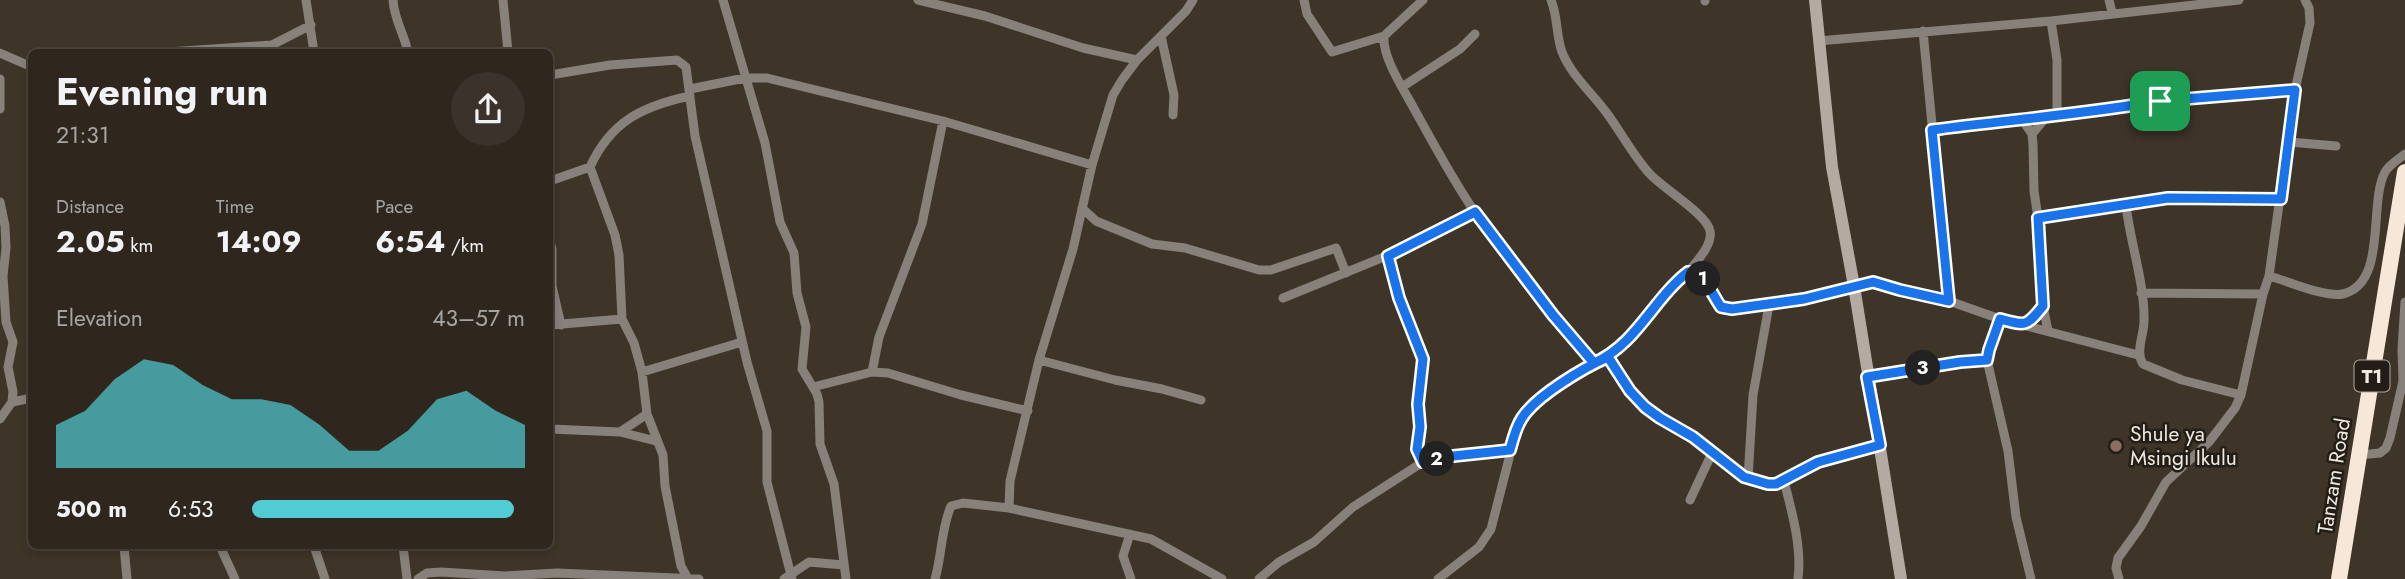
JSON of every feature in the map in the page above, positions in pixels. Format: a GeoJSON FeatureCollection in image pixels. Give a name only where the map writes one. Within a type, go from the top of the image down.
{"type":"FeatureCollection","features":[{"type":"Feature","properties":{"kind":"highway","name":"Tanzam Road"},"geometry":{"type":"LineString","coordinates":[[2339,579],[2405,172]]}},
{"type":"Feature","properties":{"kind":"street"},"geometry":{"type":"LineString","coordinates":[[306,0],[314,49]]}},
{"type":"Feature","properties":{"kind":"street"},"geometry":{"type":"LineString","coordinates":[[393,0],[396,21],[407,49]]}},
{"type":"Feature","properties":{"kind":"street"},"geometry":{"type":"LineString","coordinates":[[503,0],[509,49]]}},
{"type":"Feature","properties":{"kind":"street"},"geometry":{"type":"LineString","coordinates":[[723,0],[765,143],[780,222],[794,253],[797,293],[806,327],[802,369],[819,402],[820,444],[834,484],[846,579]]}},
{"type":"Feature","properties":{"kind":"street"},"geometry":{"type":"LineString","coordinates":[[918,0],[985,16],[1083,48],[1137,60]]}},
{"type":"Feature","properties":{"kind":"street"},"geometry":{"type":"LineString","coordinates":[[1009,508],[1010,481],[1039,360],[1075,240],[1091,165],[1113,95],[1137,60],[1193,0]]}},
{"type":"Feature","properties":{"kind":"street"},"geometry":{"type":"LineString","coordinates":[[1304,0],[1307,15],[1332,52],[1384,36],[1423,0]]}},
{"type":"Feature","properties":{"kind":"street"},"geometry":{"type":"LineString","coordinates":[[1438,579],[1479,547],[1491,528],[1510,450],[1521,419],[1537,400],[1594,363],[1608,357],[1625,342],[1688,272],[1711,235],[1707,223],[1650,175],[1606,112],[1576,76],[1562,52],[1556,11],[1551,0]]}},
{"type":"Feature","properties":{"kind":"street"},"geometry":{"type":"LineString","coordinates":[[1815,0],[1832,167],[1854,286],[1900,579]]}},
{"type":"Feature","properties":{"kind":"street"},"geometry":{"type":"LineString","coordinates":[[2109,0],[2112,12]]}},
{"type":"Feature","properties":{"kind":"street"},"geometry":{"type":"LineString","coordinates":[[1818,41],[2239,0]]}},
{"type":"Feature","properties":{"kind":"street"},"geometry":{"type":"LineString","coordinates":[[2119,579],[2116,568],[2119,558],[2166,482],[2209,442],[2235,408],[2241,395],[2269,276],[2295,90],[2310,23],[2309,8],[2305,0]]}},
{"type":"Feature","properties":{"kind":"street"},"geometry":{"type":"LineString","coordinates":[[2032,134],[2052,116],[2057,60],[2051,20]]}},
{"type":"Feature","properties":{"kind":"street"},"geometry":{"type":"LineString","coordinates":[[207,49],[272,44],[311,25]]}},
{"type":"Feature","properties":{"kind":"street"},"geometry":{"type":"LineString","coordinates":[[1923,30],[1949,301]]}},
{"type":"Feature","properties":{"kind":"street"},"geometry":{"type":"LineString","coordinates":[[1402,87],[1461,49],[1475,34]]}},
{"type":"Feature","properties":{"kind":"street"},"geometry":{"type":"LineString","coordinates":[[1161,36],[1174,95],[1173,115]]}},
{"type":"Feature","properties":{"kind":"street"},"geometry":{"type":"LineString","coordinates":[[1384,36],[1384,46],[1402,87],[1475,212],[1553,315],[1594,363]]}},
{"type":"Feature","properties":{"kind":"street"},"geometry":{"type":"LineString","coordinates":[[0,53],[28,65]]}},
{"type":"Feature","properties":{"kind":"street"},"geometry":{"type":"LineString","coordinates":[[553,74],[610,65],[677,60],[685,67],[695,136],[742,342],[767,431],[767,482],[789,578],[809,562],[844,565]]}},
{"type":"Feature","properties":{"kind":"street"},"geometry":{"type":"LineString","coordinates":[[553,180],[590,167],[613,132],[637,112],[690,92],[745,78],[779,80],[943,121],[1091,165]]}},
{"type":"Feature","properties":{"kind":"street"},"geometry":{"type":"LineString","coordinates":[[0,79],[0,109]]}},
{"type":"Feature","properties":{"kind":"street"},"geometry":{"type":"LineString","coordinates":[[1932,130],[2160,101],[2295,90]]}},
{"type":"Feature","properties":{"kind":"street"},"geometry":{"type":"LineString","coordinates":[[2021,118],[2032,134],[2043,306],[2048,331]]}},
{"type":"Feature","properties":{"kind":"street"},"geometry":{"type":"LineString","coordinates":[[873,372],[879,337],[922,224],[943,121]]}},
{"type":"Feature","properties":{"kind":"street"},"geometry":{"type":"LineString","coordinates":[[2289,142],[2336,146]]}},
{"type":"Feature","properties":{"kind":"street"},"geometry":{"type":"LineString","coordinates":[[2269,276],[2328,294],[2343,294],[2363,281],[2373,252],[2380,190],[2385,173],[2405,154]]}},
{"type":"Feature","properties":{"kind":"street"},"geometry":{"type":"LineString","coordinates":[[590,167],[615,235],[619,255],[622,319],[632,337],[642,372],[647,414],[663,455],[664,486],[681,566],[688,579]]}},
{"type":"Feature","properties":{"kind":"street"},"geometry":{"type":"LineString","coordinates":[[2038,218],[2168,198],[2281,199]]}},
{"type":"Feature","properties":{"kind":"street"},"geometry":{"type":"LineString","coordinates":[[0,202],[6,237],[2,301],[13,342],[8,367],[13,390],[12,402],[0,419]]}},
{"type":"Feature","properties":{"kind":"street"},"geometry":{"type":"LineString","coordinates":[[2126,205],[2144,320],[2138,355],[2143,364],[2182,380],[2241,395]]}},
{"type":"Feature","properties":{"kind":"street"},"geometry":{"type":"LineString","coordinates":[[1082,208],[1096,221],[1152,244],[1185,248],[1259,270],[1271,270],[1336,248],[1346,273]]}},
{"type":"Feature","properties":{"kind":"street"},"geometry":{"type":"LineString","coordinates":[[1283,298],[1388,256],[1475,212]]}},
{"type":"Feature","properties":{"kind":"street"},"geometry":{"type":"LineString","coordinates":[[1388,256],[1399,298],[1423,359],[1417,449],[1423,462]]}},
{"type":"Feature","properties":{"kind":"street"},"geometry":{"type":"LineString","coordinates":[[1688,272],[1696,272],[1702,277],[1721,307],[1732,309],[1769,305],[1873,282],[2138,355]]}},
{"type":"Feature","properties":{"kind":"street"},"geometry":{"type":"LineString","coordinates":[[553,290],[561,325]]}},
{"type":"Feature","properties":{"kind":"street"},"geometry":{"type":"LineString","coordinates":[[2141,293],[2180,291],[2263,294]]}},
{"type":"Feature","properties":{"kind":"street"},"geometry":{"type":"LineString","coordinates":[[2359,455],[2370,455],[2386,449],[2401,414],[2405,302]]}},
{"type":"Feature","properties":{"kind":"street"},"geometry":{"type":"LineString","coordinates":[[1748,479],[1753,395],[1769,305]]}},
{"type":"Feature","properties":{"kind":"street"},"geometry":{"type":"LineString","coordinates":[[2023,325],[2030,322],[2043,306]]}},
{"type":"Feature","properties":{"kind":"street"},"geometry":{"type":"LineString","coordinates":[[553,325],[622,319]]}},
{"type":"Feature","properties":{"kind":"street"},"geometry":{"type":"LineString","coordinates":[[2000,319],[1987,360],[2008,451],[2016,517],[2031,579]]}},
{"type":"Feature","properties":{"kind":"street"},"geometry":{"type":"LineString","coordinates":[[642,372],[742,342]]}},
{"type":"Feature","properties":{"kind":"street"},"geometry":{"type":"LineString","coordinates":[[1608,357],[1630,391],[1645,407],[1693,437],[1748,479],[1768,484],[1784,481],[1818,462],[1880,445]]}},
{"type":"Feature","properties":{"kind":"street"},"geometry":{"type":"LineString","coordinates":[[1039,360],[1200,400]]}},
{"type":"Feature","properties":{"kind":"street"},"geometry":{"type":"LineString","coordinates":[[1867,377],[1987,360]]}},
{"type":"Feature","properties":{"kind":"street"},"geometry":{"type":"LineString","coordinates":[[813,387],[873,372],[909,378],[961,396],[1027,411]]}},
{"type":"Feature","properties":{"kind":"street"},"geometry":{"type":"LineString","coordinates":[[12,402],[28,399]]}},
{"type":"Feature","properties":{"kind":"street"},"geometry":{"type":"LineString","coordinates":[[1009,406],[1023,432]]}},
{"type":"Feature","properties":{"kind":"street"},"geometry":{"type":"LineString","coordinates":[[620,432],[647,414]]}},
{"type":"Feature","properties":{"kind":"street"},"geometry":{"type":"LineString","coordinates":[[553,429],[620,432],[656,441]]}},
{"type":"Feature","properties":{"kind":"street"},"geometry":{"type":"LineString","coordinates":[[1259,579],[1279,562],[1314,542],[1353,507],[1423,462],[1510,450]]}},
{"type":"Feature","properties":{"kind":"street"},"geometry":{"type":"LineString","coordinates":[[1690,500],[1712,453]]}},
{"type":"Feature","properties":{"kind":"street"},"geometry":{"type":"LineString","coordinates":[[1784,481],[1799,558],[1798,579]]}},
{"type":"Feature","properties":{"kind":"street"},"geometry":{"type":"LineString","coordinates":[[935,579],[941,558],[945,520],[951,506],[963,503],[1009,508],[1151,539],[1222,579]]}},
{"type":"Feature","properties":{"kind":"street"},"geometry":{"type":"LineString","coordinates":[[1130,534],[1123,556],[1131,579]]}},
{"type":"Feature","properties":{"kind":"street"},"geometry":{"type":"LineString","coordinates":[[124,549],[128,579]]}},
{"type":"Feature","properties":{"kind":"street"},"geometry":{"type":"LineString","coordinates":[[221,549],[235,579]]}},
{"type":"Feature","properties":{"kind":"street"},"geometry":{"type":"LineString","coordinates":[[315,549],[325,579]]}},
{"type":"Feature","properties":{"kind":"street"},"geometry":{"type":"LineString","coordinates":[[403,549],[407,579]]}},
{"type":"Feature","properties":{"kind":"street"},"geometry":{"type":"LineString","coordinates":[[675,579],[681,566]]}},
{"type":"Feature","properties":{"kind":"street"},"geometry":{"type":"LineString","coordinates":[[418,579],[427,573],[435,572],[459,576],[557,573],[609,578],[699,579]]}},
{"type":"Feature","properties":{"kind":"place","name":"Shule ya Msingi Ikulu"},"geometry":{"type":"Point","coordinates":[2116,446]}},
{"type":"Feature","properties":{"kind":"route"},"geometry":{"type":"LineString","coordinates":[[2160,101],[1932,130],[1949,301],[1873,282],[1804,299],[1732,309],[1721,307],[1702,277],[1696,272],[1688,272],[1625,342],[1608,357],[1594,363],[1553,315],[1475,212],[1388,256],[1399,298],[1423,359],[1418,404],[1420,427],[1417,453],[1423,462],[1510,450],[1521,419],[1537,400],[1594,363],[1608,357],[1630,391],[1645,407],[1704,444],[1748,479],[1776,484],[1818,462],[1880,445],[1867,377],[1987,360],[2000,319],[2023,325],[2030,322],[2043,306],[2038,218],[2168,198],[2281,199],[2295,90],[2160,101]]}}]}
